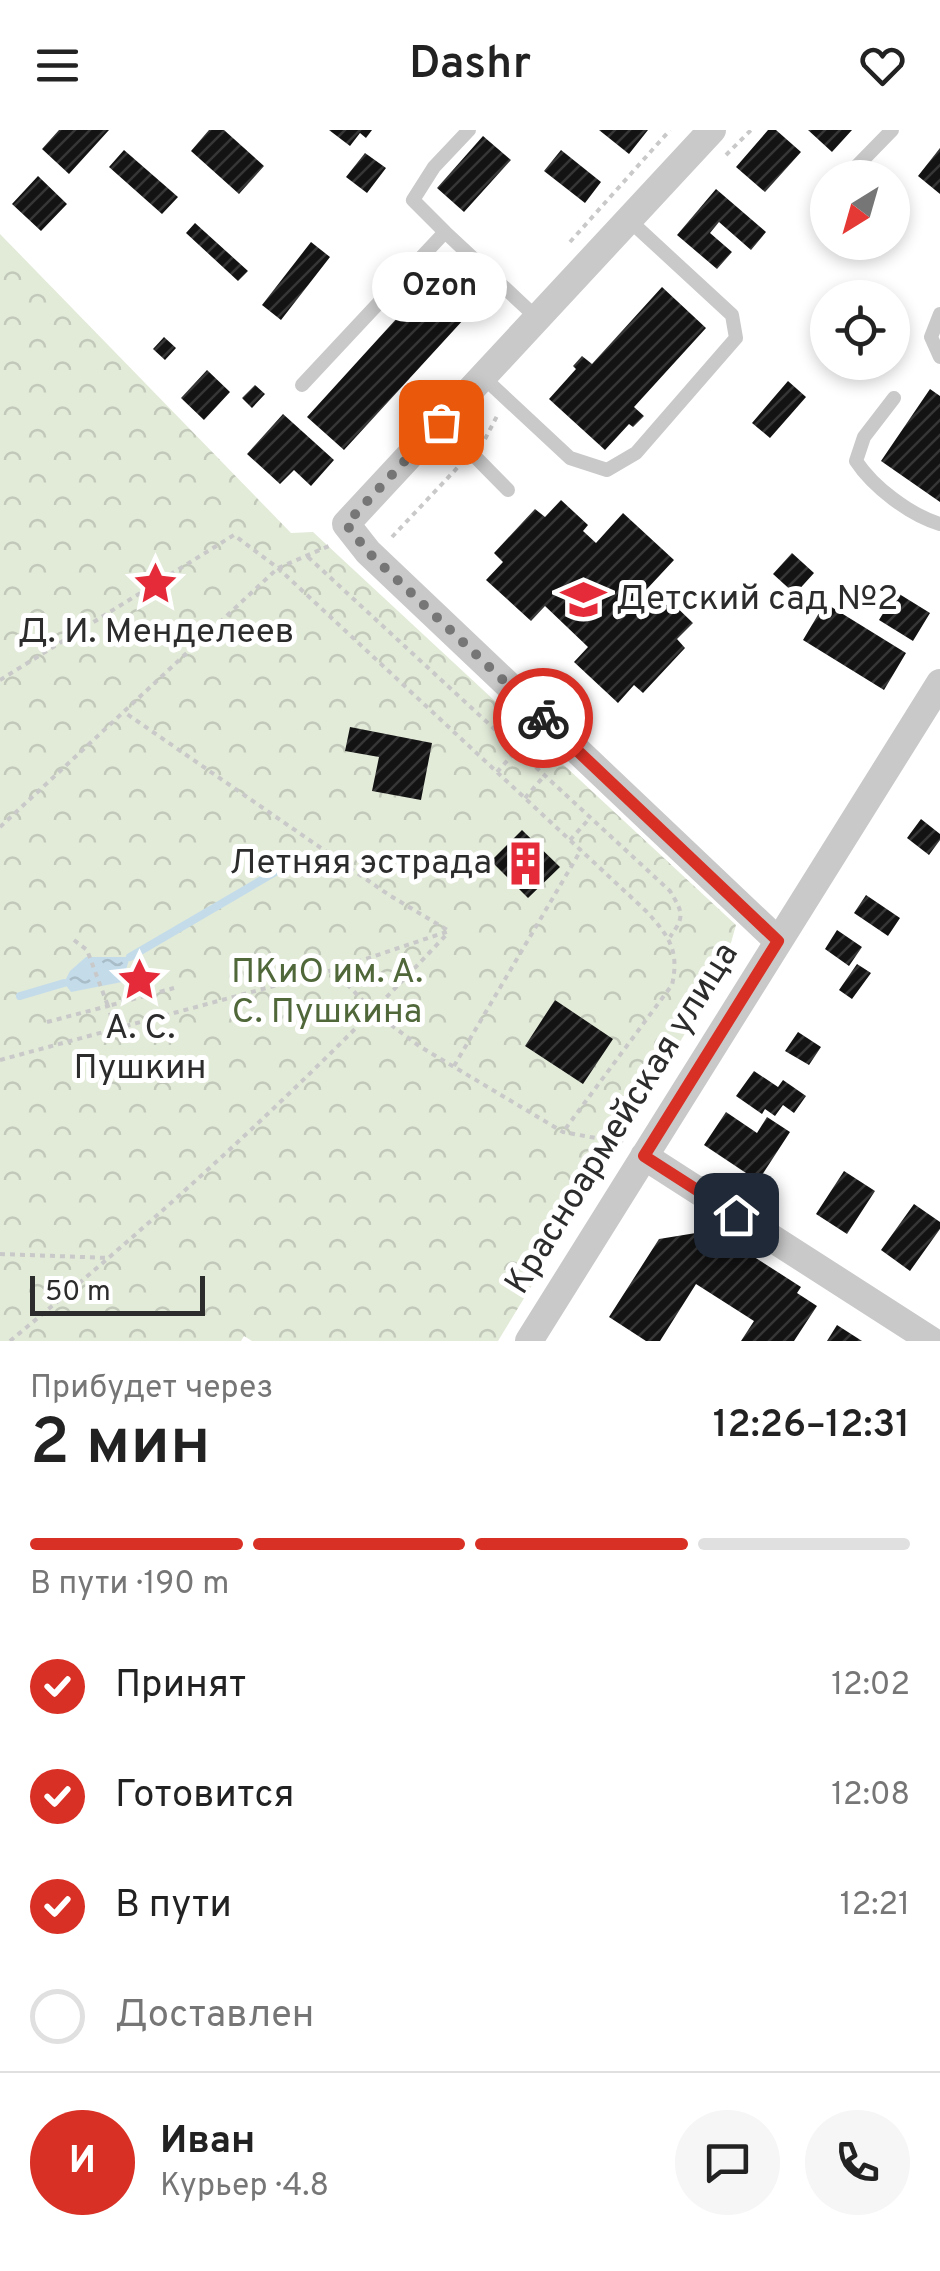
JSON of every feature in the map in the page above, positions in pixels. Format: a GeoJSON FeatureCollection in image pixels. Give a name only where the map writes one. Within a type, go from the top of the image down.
{"type":"FeatureCollection","features":[{"type":"Feature","properties":{"kind":"street"},"geometry":{"type":"LineString","coordinates":[[712,130],[337,535],[368,552],[778,941]]}},
{"type":"Feature","properties":{"kind":"street","name":"Красноармейская улица"},"geometry":{"type":"LineString","coordinates":[[529,1341],[634,1150],[778,941],[940,683]]}},
{"type":"Feature","properties":{"kind":"street"},"geometry":{"type":"LineString","coordinates":[[634,1150],[932,1341]]}},
{"type":"Feature","properties":{"kind":"lane"},"geometry":{"type":"LineString","coordinates":[[469,130],[434,167],[412,200],[537,318]]}},
{"type":"Feature","properties":{"kind":"lane"},"geometry":{"type":"LineString","coordinates":[[863,160],[892,130]]}},
{"type":"Feature","properties":{"kind":"lane"},"geometry":{"type":"LineString","coordinates":[[483,377],[570,458],[607,470],[636,453],[736,338],[732,314],[628,220]]}},
{"type":"Feature","properties":{"kind":"lane"},"geometry":{"type":"LineString","coordinates":[[302,385],[445,232]]}},
{"type":"Feature","properties":{"kind":"lane"},"geometry":{"type":"LineString","coordinates":[[940,314],[931,337],[940,356]]}},
{"type":"Feature","properties":{"kind":"lane"},"geometry":{"type":"LineString","coordinates":[[894,398],[864,437],[856,461],[866,477],[940,524]]}},
{"type":"Feature","properties":{"kind":"lane"},"geometry":{"type":"LineString","coordinates":[[441,422],[508,490]]}},
{"type":"Feature","properties":{"kind":"path"},"geometry":{"type":"LineString","coordinates":[[725,157],[751,130]]}},
{"type":"Feature","properties":{"kind":"path"},"geometry":{"type":"LineString","coordinates":[[382,548],[487,436],[505,398]]}},
{"type":"Feature","properties":{"kind":"path"},"geometry":{"type":"LineString","coordinates":[[0,680],[234,534],[278,568],[670,937],[676,968],[672,984],[562,1132]]}},
{"type":"Feature","properties":{"kind":"path"},"geometry":{"type":"LineString","coordinates":[[0,827],[278,568],[306,556],[337,535]]}},
{"type":"Feature","properties":{"kind":"path"},"geometry":{"type":"LineString","coordinates":[[306,556],[670,891],[682,910],[680,922],[670,937]]}},
{"type":"Feature","properties":{"kind":"path"},"geometry":{"type":"LineString","coordinates":[[124,711],[389,895],[450,931]]}},
{"type":"Feature","properties":{"kind":"path"},"geometry":{"type":"LineString","coordinates":[[497,772],[517,750]]}},
{"type":"Feature","properties":{"kind":"path"},"geometry":{"type":"LineString","coordinates":[[525,798],[545,775]]}},
{"type":"Feature","properties":{"kind":"path"},"geometry":{"type":"LineString","coordinates":[[570,840],[590,818]]}},
{"type":"Feature","properties":{"kind":"path"},"geometry":{"type":"LineString","coordinates":[[454,1066],[581,850]]}},
{"type":"Feature","properties":{"kind":"path"},"geometry":{"type":"LineString","coordinates":[[0,1060],[332,970],[450,931]]}},
{"type":"Feature","properties":{"kind":"path"},"geometry":{"type":"LineString","coordinates":[[10,1341],[111,1258],[374,1012],[450,931]]}},
{"type":"Feature","properties":{"kind":"path"},"geometry":{"type":"LineString","coordinates":[[74,940],[88,950],[115,1030]]}},
{"type":"Feature","properties":{"kind":"path"},"geometry":{"type":"LineString","coordinates":[[332,970],[374,1012],[419,1046],[562,1132],[634,1150]]}},
{"type":"Feature","properties":{"kind":"path"},"geometry":{"type":"LineString","coordinates":[[47,1022],[174,988]]}},
{"type":"Feature","properties":{"kind":"path"},"geometry":{"type":"LineString","coordinates":[[0,1254],[111,1258]]}},
{"type":"Feature","properties":{"kind":"green space","name":"ПКиО им. А. С. Пушкина"},"geometry":{"type":"Polygon","coordinates":[[[0,234],[291,533],[313,532],[736,925],[723,971],[498,1341],[252,1341],[244,1336],[241,1341],[0,1341],[0,234]]]}},
{"type":"Feature","properties":{"kind":"water"},"geometry":{"type":"Polygon","coordinates":[[[86,957],[130,957],[122,982],[71,992],[64,983],[70,971],[86,957]]]}},
{"type":"Feature","properties":{"kind":"building"},"geometry":{"type":"Polygon","coordinates":[[[59,130],[109,130],[69,174],[42,149],[59,130]]]}},
{"type":"Feature","properties":{"kind":"building"},"geometry":{"type":"Polygon","coordinates":[[[209,130],[224,130],[264,166],[239,194],[191,151],[209,130]]]}},
{"type":"Feature","properties":{"kind":"building"},"geometry":{"type":"Polygon","coordinates":[[[329,130],[372,130],[366,138],[360,133],[350,146],[329,130]]]}},
{"type":"Feature","properties":{"kind":"building"},"geometry":{"type":"Polygon","coordinates":[[[599,130],[648,130],[629,154],[599,130]]]}},
{"type":"Feature","properties":{"kind":"building"},"geometry":{"type":"Polygon","coordinates":[[[768,130],[776,130],[801,152],[765,192],[736,167],[768,130]]]}},
{"type":"Feature","properties":{"kind":"building"},"geometry":{"type":"Polygon","coordinates":[[[808,130],[852,130],[832,152],[808,130]]]}},
{"type":"Feature","properties":{"kind":"building"},"geometry":{"type":"Polygon","coordinates":[[[483,136],[511,160],[464,212],[437,188],[483,136]]]}},
{"type":"Feature","properties":{"kind":"building"},"geometry":{"type":"Polygon","coordinates":[[[940,148],[940,194],[918,176],[940,148]]]}},
{"type":"Feature","properties":{"kind":"building"},"geometry":{"type":"Polygon","coordinates":[[[124,150],[178,197],[162,214],[109,167],[124,150]]]}},
{"type":"Feature","properties":{"kind":"building"},"geometry":{"type":"Polygon","coordinates":[[[561,150],[601,182],[585,203],[544,171],[561,150]]]}},
{"type":"Feature","properties":{"kind":"building"},"geometry":{"type":"Polygon","coordinates":[[[365,153],[386,168],[367,193],[346,177],[365,153]]]}},
{"type":"Feature","properties":{"kind":"building"},"geometry":{"type":"Polygon","coordinates":[[[38,176],[67,204],[41,231],[12,204],[38,176]]]}},
{"type":"Feature","properties":{"kind":"building"},"geometry":{"type":"Polygon","coordinates":[[[716,189],[766,232],[751,250],[719,222],[710,233],[732,252],[717,269],[677,235],[716,189]]]}},
{"type":"Feature","properties":{"kind":"building"},"geometry":{"type":"Polygon","coordinates":[[[195,223],[248,271],[238,281],[186,233],[195,223]]]}},
{"type":"Feature","properties":{"kind":"building"},"geometry":{"type":"Polygon","coordinates":[[[311,242],[330,257],[281,320],[262,305],[311,242]]]}},
{"type":"Feature","properties":{"kind":"building"},"geometry":{"type":"Polygon","coordinates":[[[438,273],[475,307],[344,450],[307,417],[438,273]]]}},
{"type":"Feature","properties":{"kind":"building"},"geometry":{"type":"Polygon","coordinates":[[[662,287],[706,328],[634,407],[644,416],[633,427],[629,424],[605,450],[549,399],[576,369],[573,366],[582,356],[592,364],[662,287]]]}},
{"type":"Feature","properties":{"kind":"building"},"geometry":{"type":"Polygon","coordinates":[[[164,337],[176,348],[165,360],[153,349],[164,337]]]}},
{"type":"Feature","properties":{"kind":"building"},"geometry":{"type":"Polygon","coordinates":[[[207,370],[230,392],[204,420],[181,398],[207,370]]]}},
{"type":"Feature","properties":{"kind":"building"},"geometry":{"type":"Polygon","coordinates":[[[788,381],[806,397],[770,438],[752,423],[788,381]]]}},
{"type":"Feature","properties":{"kind":"building"},"geometry":{"type":"Polygon","coordinates":[[[255,385],[265,394],[252,408],[242,398],[255,385]]]}},
{"type":"Feature","properties":{"kind":"building"},"geometry":{"type":"Polygon","coordinates":[[[930,389],[940,396],[940,502],[881,461],[930,389]]]}},
{"type":"Feature","properties":{"kind":"building"},"geometry":{"type":"Polygon","coordinates":[[[283,414],[334,460],[311,486],[294,470],[280,484],[247,454],[283,414]]]}},
{"type":"Feature","properties":{"kind":"building","name":"Детский сад №2"},"geometry":{"type":"Polygon","coordinates":[[[561,500],[588,525],[583,531],[596,543],[623,513],[674,560],[646,590],[660,603],[666,597],[693,623],[677,639],[685,648],[643,693],[634,685],[618,703],[574,662],[588,647],[545,606],[531,621],[486,580],[503,562],[494,553],[535,509],[545,517],[561,500]]]}},
{"type":"Feature","properties":{"kind":"building"},"geometry":{"type":"Polygon","coordinates":[[[792,553],[814,573],[795,594],[773,574],[792,553]]]}},
{"type":"Feature","properties":{"kind":"building"},"geometry":{"type":"Polygon","coordinates":[[[896,592],[930,613],[913,641],[879,620],[896,592]]]}},
{"type":"Feature","properties":{"kind":"building"},"geometry":{"type":"Polygon","coordinates":[[[825,603],[906,653],[884,690],[803,640],[825,603]]]}},
{"type":"Feature","properties":{"kind":"building"},"geometry":{"type":"Polygon","coordinates":[[[350,727],[432,743],[421,800],[372,791],[379,757],[345,751],[350,727]]]}},
{"type":"Feature","properties":{"kind":"building"},"geometry":{"type":"Polygon","coordinates":[[[921,819],[940,834],[929,855],[907,838],[921,819]]]}},
{"type":"Feature","properties":{"kind":"building","name":"Летняя эстрада"},"geometry":{"type":"Polygon","coordinates":[[[522,830],[560,867],[528,898],[491,861],[522,830]]]}},
{"type":"Feature","properties":{"kind":"building"},"geometry":{"type":"Polygon","coordinates":[[[866,895],[900,918],[888,936],[854,913],[866,895]]]}},
{"type":"Feature","properties":{"kind":"building"},"geometry":{"type":"Polygon","coordinates":[[[837,930],[862,947],[849,966],[825,949],[837,930]]]}},
{"type":"Feature","properties":{"kind":"building"},"geometry":{"type":"Polygon","coordinates":[[[857,964],[871,973],[852,999],[839,990],[857,964]]]}},
{"type":"Feature","properties":{"kind":"building"},"geometry":{"type":"Polygon","coordinates":[[[555,1000],[613,1039],[583,1084],[525,1046],[555,1000]]]}},
{"type":"Feature","properties":{"kind":"building"},"geometry":{"type":"Polygon","coordinates":[[[798,1032],[821,1047],[809,1065],[785,1051],[798,1032]]]}},
{"type":"Feature","properties":{"kind":"building"},"geometry":{"type":"Polygon","coordinates":[[[754,1071],[778,1087],[783,1080],[806,1096],[794,1113],[783,1105],[775,1116],[765,1109],[762,1114],[736,1096],[754,1071]]]}},
{"type":"Feature","properties":{"kind":"building"},"geometry":{"type":"Polygon","coordinates":[[[726,1112],[757,1133],[767,1117],[790,1132],[758,1181],[704,1145],[726,1112]]]}},
{"type":"Feature","properties":{"kind":"building"},"geometry":{"type":"Polygon","coordinates":[[[844,1171],[875,1191],[847,1234],[816,1214],[844,1171]]]}},
{"type":"Feature","properties":{"kind":"building"},"geometry":{"type":"Polygon","coordinates":[[[914,1204],[940,1222],[940,1229],[910,1271],[881,1250],[914,1204]]]}},
{"type":"Feature","properties":{"kind":"building"},"geometry":{"type":"Polygon","coordinates":[[[706,1226],[801,1287],[797,1293],[817,1306],[794,1341],[741,1341],[754,1321],[696,1284],[660,1341],[646,1341],[609,1317],[659,1239],[702,1232],[706,1226]]]}},
{"type":"Feature","properties":{"kind":"building"},"geometry":{"type":"Polygon","coordinates":[[[837,1325],[862,1341],[827,1341],[837,1325]]]}},
{"type":"Feature","properties":{"kind":"waterway"},"geometry":{"type":"LineString","coordinates":[[130,957],[289,864]]}},
{"type":"Feature","properties":{"kind":"waterway"},"geometry":{"type":"LineString","coordinates":[[20,996],[64,983]]}},
{"type":"Feature","properties":{"kind":"way so far"},"geometry":{"type":"LineString","coordinates":[[441,422],[346,524],[368,552],[543,718]]}},
{"type":"Feature","properties":{"kind":"place","name":"Ozon"},"geometry":{"type":"Point","coordinates":[441,422]}},
{"type":"Feature","properties":{"kind":"place","name":"Д. И. Менделеев"},"geometry":{"type":"Point","coordinates":[156,583]}},
{"type":"Feature","properties":{"kind":"place","name":"Детский сад №2"},"geometry":{"type":"Point","coordinates":[583,600]}},
{"type":"Feature","properties":{"kind":"place","name":"Летняя эстрада"},"geometry":{"type":"Point","coordinates":[525,864]}},
{"type":"Feature","properties":{"kind":"place","name":"А. С. Пушкин"},"geometry":{"type":"Point","coordinates":[140,979]}},
{"type":"Feature","properties":{"kind":"route"},"geometry":{"type":"LineString","coordinates":[[543,718],[778,941],[644,1156],[736,1215]]}}]}
